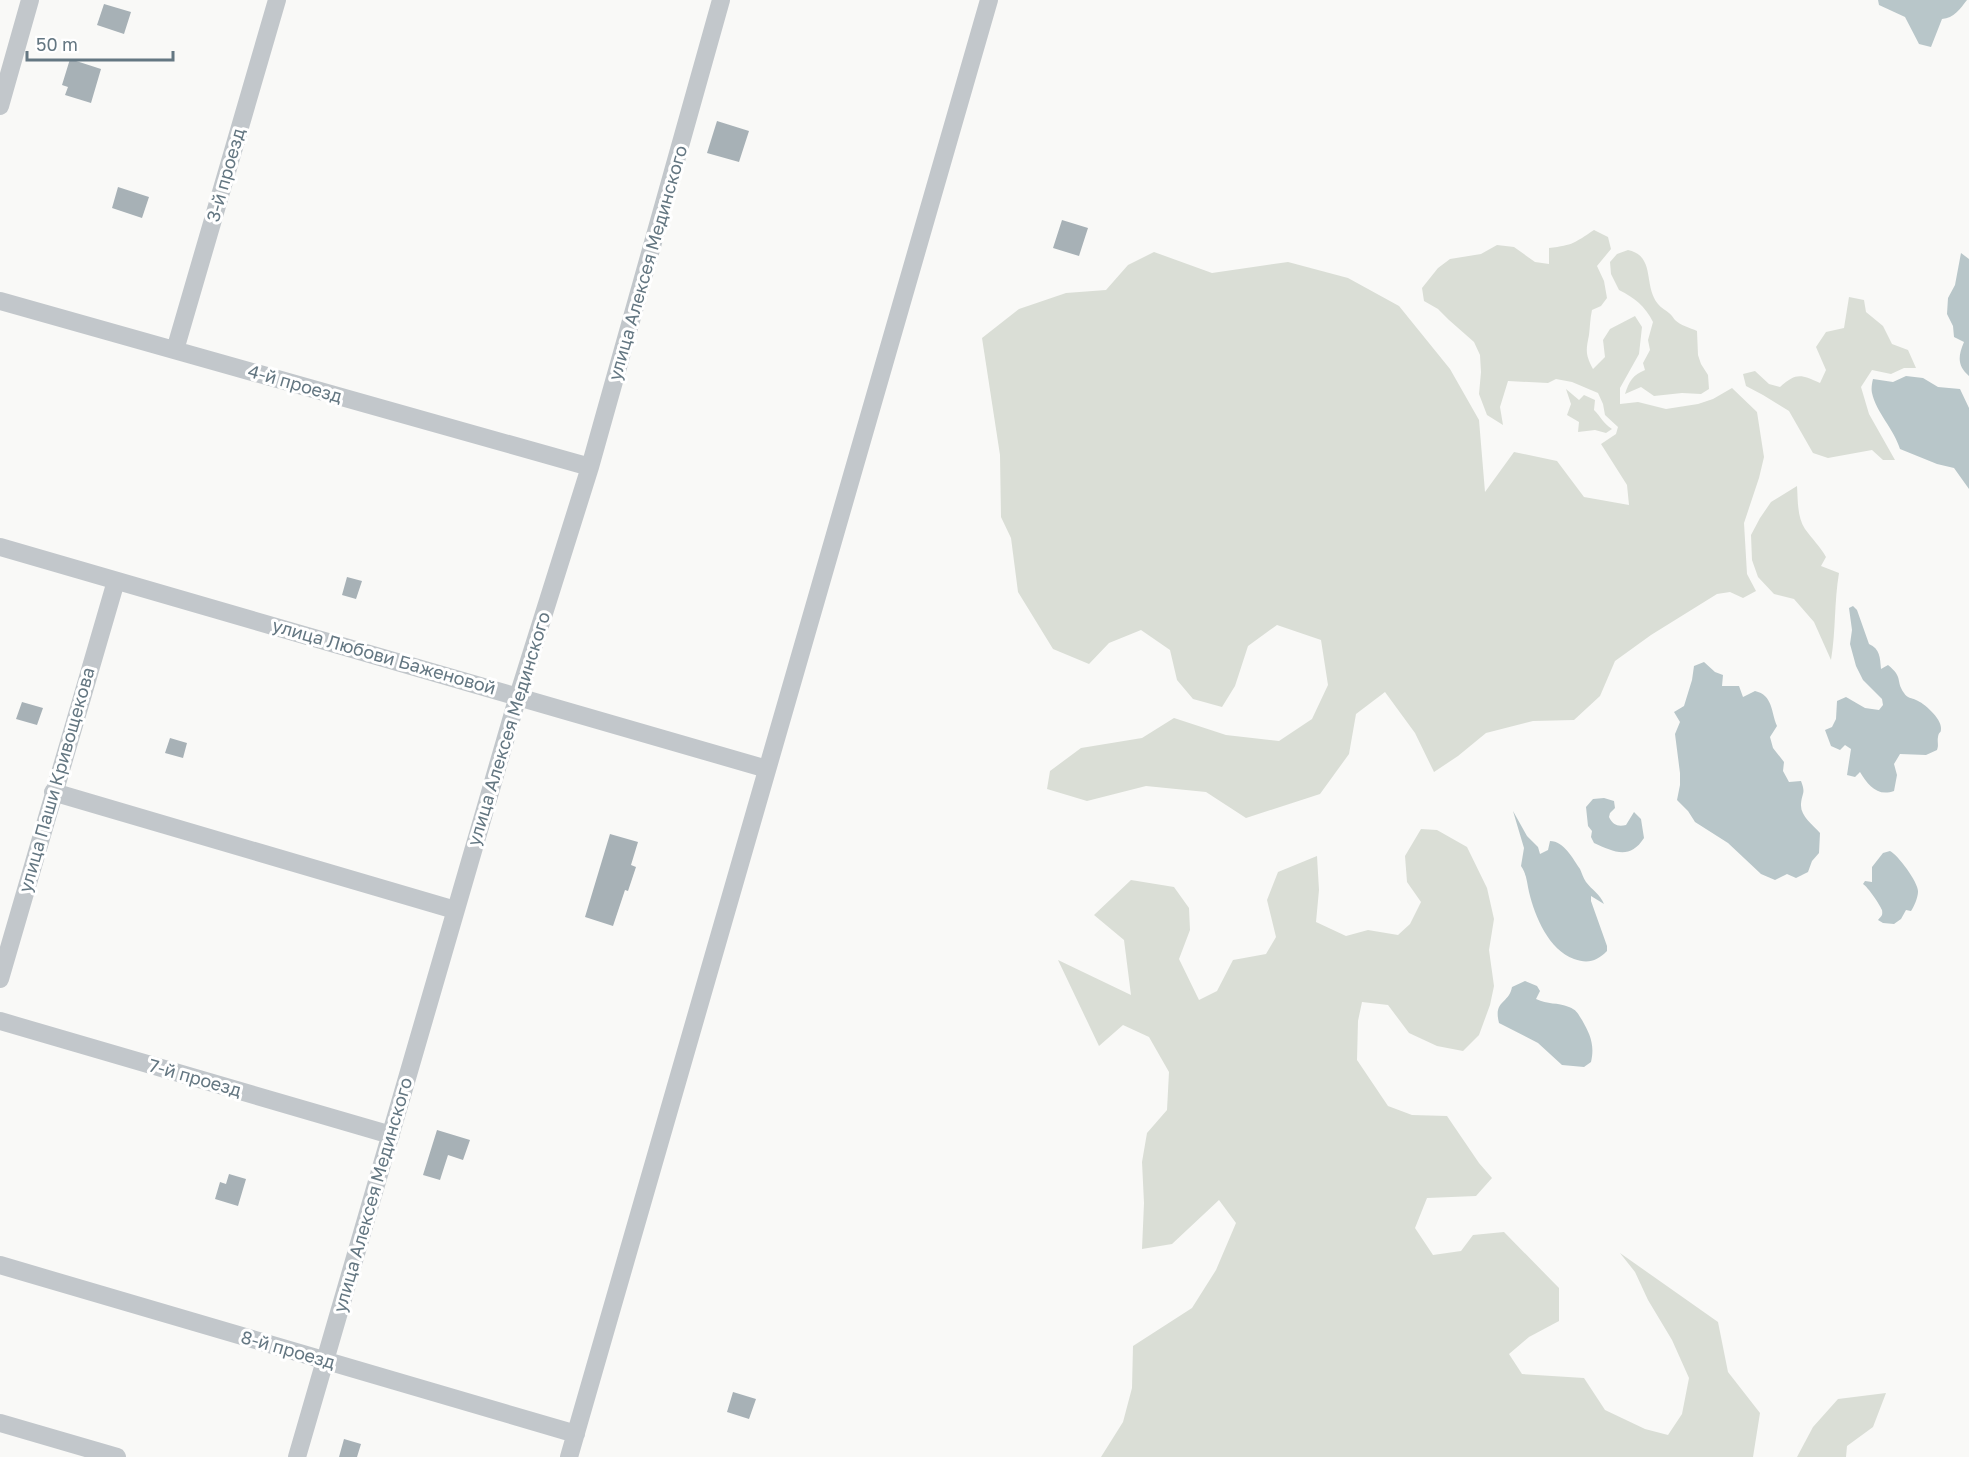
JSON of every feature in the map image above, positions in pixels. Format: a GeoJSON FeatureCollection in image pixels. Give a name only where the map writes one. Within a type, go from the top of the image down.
{"type":"FeatureCollection","features":[{"type":"Feature","properties":{"kind":"street"},"geometry":{"type":"LineString","coordinates":[[0,106],[30,0]]}},
{"type":"Feature","properties":{"kind":"street","name":"3-й проезд"},"geometry":{"type":"LineString","coordinates":[[175,350],[277,0]]}},
{"type":"Feature","properties":{"kind":"street","name":"улица Алексея Мединского"},"geometry":{"type":"LineString","coordinates":[[297,1457],[518,696],[590,467],[722,0]]}},
{"type":"Feature","properties":{"kind":"street"},"geometry":{"type":"LineString","coordinates":[[569,1457],[989,0]]}},
{"type":"Feature","properties":{"kind":"street","name":"4-й проезд"},"geometry":{"type":"LineString","coordinates":[[0,301],[590,467]]}},
{"type":"Feature","properties":{"kind":"street","name":"улица Любови Баженовой"},"geometry":{"type":"LineString","coordinates":[[0,547],[767,769]]}},
{"type":"Feature","properties":{"kind":"street","name":"улица Паши Кривощекова"},"geometry":{"type":"LineString","coordinates":[[0,979],[116,581]]}},
{"type":"Feature","properties":{"kind":"street"},"geometry":{"type":"LineString","coordinates":[[53,792],[455,910]]}},
{"type":"Feature","properties":{"kind":"street","name":"7-й проезд"},"geometry":{"type":"LineString","coordinates":[[0,1021],[391,1135]]}},
{"type":"Feature","properties":{"kind":"street","name":"8-й проезд"},"geometry":{"type":"LineString","coordinates":[[0,1265],[576,1434]]}},
{"type":"Feature","properties":{"kind":"street"},"geometry":{"type":"LineString","coordinates":[[0,1423],[117,1457]]}},
{"type":"Feature","properties":{"kind":"shaded area"},"geometry":{"type":"Polygon","coordinates":[[[1878,0],[1967,0],[1953,15],[1942,19],[1931,47],[1919,44],[1905,17],[1879,5],[1878,0]]]}},
{"type":"Feature","properties":{"kind":"shaded area"},"geometry":{"type":"Polygon","coordinates":[[[1594,230],[1608,237],[1611,249],[1597,266],[1604,281],[1607,298],[1591,313],[1587,352],[1593,369],[1605,357],[1603,340],[1610,329],[1635,316],[1642,327],[1639,354],[1620,388],[1620,404],[1638,402],[1666,409],[1698,404],[1713,399],[1732,388],[1757,412],[1764,457],[1744,523],[1747,574],[1756,591],[1743,598],[1730,592],[1717,594],[1651,635],[1615,661],[1600,696],[1574,720],[1533,721],[1486,733],[1434,772],[1415,733],[1385,692],[1356,714],[1349,754],[1320,794],[1246,818],[1206,792],[1146,786],[1087,801],[1047,789],[1050,771],[1081,748],[1142,738],[1174,718],[1226,735],[1279,741],[1312,719],[1328,685],[1321,640],[1277,625],[1248,646],[1235,686],[1222,707],[1193,699],[1177,680],[1170,650],[1141,630],[1109,643],[1089,664],[1053,649],[1018,592],[1011,538],[1001,517],[1000,455],[982,338],[1019,309],[1066,293],[1106,290],[1128,265],[1154,252],[1212,273],[1288,262],[1348,278],[1399,306],[1450,369],[1479,420],[1485,492],[1514,452],[1557,461],[1584,497],[1629,505],[1627,485],[1601,444],[1616,434],[1618,427],[1605,415],[1598,393],[1572,382],[1556,379],[1548,383],[1508,381],[1500,407],[1503,425],[1487,415],[1479,394],[1480,355],[1474,342],[1438,309],[1424,301],[1422,288],[1438,268],[1450,259],[1481,254],[1497,245],[1514,247],[1535,262],[1549,264],[1549,248],[1573,243],[1594,230]]]}},
{"type":"Feature","properties":{"kind":"shaded area"},"geometry":{"type":"Polygon","coordinates":[[[1628,250],[1637,253],[1646,265],[1651,289],[1658,304],[1677,322],[1697,331],[1698,355],[1708,375],[1709,389],[1701,394],[1682,393],[1654,396],[1641,387],[1625,394],[1632,379],[1645,370],[1643,363],[1650,350],[1648,340],[1653,322],[1639,303],[1619,290],[1611,274],[1610,262],[1617,254],[1628,250]]]}},
{"type":"Feature","properties":{"kind":"shaded area"},"geometry":{"type":"Polygon","coordinates":[[[1961,253],[1969,259],[1969,376],[1962,368],[1960,360],[1964,342],[1954,337],[1953,326],[1947,314],[1948,298],[1955,285],[1961,253]]]}},
{"type":"Feature","properties":{"kind":"shaded area"},"geometry":{"type":"Polygon","coordinates":[[[1849,297],[1864,300],[1866,312],[1883,326],[1892,344],[1908,350],[1916,368],[1904,368],[1891,374],[1872,370],[1861,387],[1869,414],[1895,460],[1883,460],[1872,450],[1828,458],[1813,453],[1789,411],[1746,386],[1743,374],[1755,371],[1769,384],[1780,387],[1799,376],[1820,383],[1826,370],[1816,347],[1826,332],[1844,328],[1849,297]]]}},
{"type":"Feature","properties":{"kind":"shaded area"},"geometry":{"type":"Polygon","coordinates":[[[1906,376],[1923,378],[1938,387],[1960,389],[1969,408],[1969,489],[1954,468],[1937,464],[1900,449],[1874,400],[1872,386],[1873,379],[1893,382],[1906,376]]]}},
{"type":"Feature","properties":{"kind":"shaded area"},"geometry":{"type":"Polygon","coordinates":[[[1566,389],[1579,400],[1584,395],[1595,400],[1594,410],[1612,429],[1606,433],[1595,430],[1578,432],[1579,422],[1567,415],[1571,404],[1566,389]]]}},
{"type":"Feature","properties":{"kind":"shaded area"},"geometry":{"type":"Polygon","coordinates":[[[1797,486],[1798,508],[1802,524],[1826,557],[1821,566],[1839,573],[1831,660],[1814,622],[1794,599],[1774,594],[1758,577],[1752,560],[1751,535],[1760,518],[1771,502],[1797,486]]]}},
{"type":"Feature","properties":{"kind":"shaded area"},"geometry":{"type":"Polygon","coordinates":[[[1853,606],[1857,610],[1869,644],[1879,654],[1881,669],[1888,665],[1893,669],[1905,695],[1927,708],[1938,720],[1941,728],[1937,750],[1926,755],[1900,754],[1894,764],[1897,775],[1894,791],[1883,792],[1874,789],[1860,772],[1855,777],[1847,775],[1851,749],[1845,745],[1840,750],[1831,746],[1825,730],[1832,727],[1836,719],[1837,701],[1846,697],[1865,708],[1879,710],[1883,705],[1882,699],[1863,680],[1856,666],[1850,644],[1852,630],[1849,608],[1853,606]]]}},
{"type":"Feature","properties":{"kind":"shaded area"},"geometry":{"type":"Polygon","coordinates":[[[1704,662],[1715,672],[1723,675],[1722,686],[1739,686],[1743,697],[1755,691],[1768,700],[1777,726],[1770,737],[1773,748],[1784,762],[1783,771],[1789,782],[1801,781],[1803,791],[1801,808],[1820,833],[1819,853],[1812,861],[1808,872],[1796,878],[1787,874],[1775,880],[1761,874],[1728,843],[1695,822],[1677,800],[1680,773],[1675,734],[1680,722],[1674,712],[1684,706],[1694,666],[1704,662]]]}},
{"type":"Feature","properties":{"kind":"shaded area"},"geometry":{"type":"Polygon","coordinates":[[[1604,798],[1614,801],[1615,808],[1609,817],[1616,825],[1626,825],[1634,812],[1641,819],[1644,838],[1639,845],[1627,852],[1608,849],[1594,843],[1591,837],[1592,831],[1588,826],[1586,807],[1593,799],[1604,798]]]}},
{"type":"Feature","properties":{"kind":"shaded area"},"geometry":{"type":"Polygon","coordinates":[[[1513,811],[1527,836],[1538,847],[1540,854],[1548,850],[1550,841],[1564,847],[1580,869],[1586,882],[1604,904],[1591,896],[1607,946],[1607,951],[1600,957],[1592,961],[1579,961],[1565,955],[1544,932],[1535,912],[1526,876],[1521,866],[1524,848],[1513,811]]]}},
{"type":"Feature","properties":{"kind":"shaded area"},"geometry":{"type":"Polygon","coordinates":[[[1421,829],[1437,830],[1467,847],[1487,888],[1494,919],[1489,950],[1494,986],[1490,1005],[1479,1035],[1463,1051],[1437,1046],[1409,1033],[1388,1005],[1362,1002],[1358,1021],[1357,1060],[1388,1106],[1412,1115],[1447,1116],[1492,1178],[1476,1196],[1427,1198],[1415,1228],[1433,1255],[1461,1251],[1473,1235],[1504,1232],[1559,1288],[1559,1321],[1529,1337],[1509,1354],[1522,1374],[1584,1378],[1605,1410],[1645,1429],[1668,1435],[1682,1414],[1689,1378],[1672,1340],[1648,1300],[1635,1272],[1620,1253],[1718,1322],[1728,1372],[1760,1413],[1753,1457],[1101,1457],[1123,1422],[1132,1388],[1133,1346],[1192,1308],[1216,1270],[1236,1223],[1219,1200],[1172,1244],[1142,1249],[1144,1203],[1142,1162],[1147,1133],[1167,1110],[1169,1072],[1149,1037],[1123,1025],[1099,1046],[1058,960],[1131,995],[1124,940],[1094,915],[1131,880],[1174,887],[1189,908],[1190,930],[1179,959],[1199,1000],[1217,991],[1233,960],[1266,954],[1276,937],[1267,900],[1278,872],[1317,856],[1319,890],[1316,922],[1346,936],[1368,930],[1398,935],[1410,924],[1421,902],[1407,882],[1405,856],[1421,829]]]}},
{"type":"Feature","properties":{"kind":"shaded area"},"geometry":{"type":"Polygon","coordinates":[[[1890,851],[1907,870],[1918,892],[1911,911],[1906,910],[1901,919],[1894,924],[1878,920],[1882,915],[1882,910],[1874,896],[1863,884],[1865,881],[1872,882],[1872,867],[1883,853],[1890,851]]]}},
{"type":"Feature","properties":{"kind":"shaded area"},"geometry":{"type":"Polygon","coordinates":[[[1525,981],[1537,986],[1540,991],[1536,999],[1565,1005],[1577,1012],[1591,1040],[1591,1062],[1584,1067],[1562,1065],[1538,1043],[1499,1023],[1500,1006],[1508,997],[1512,987],[1525,981]]]}},
{"type":"Feature","properties":{"kind":"shaded area"},"geometry":{"type":"Polygon","coordinates":[[[1886,1393],[1873,1427],[1847,1446],[1846,1457],[1797,1457],[1813,1427],[1838,1399],[1886,1393]]]}},
{"type":"Feature","properties":{"kind":"building"},"geometry":{"type":"Polygon","coordinates":[[[104,4],[131,12],[124,34],[97,25],[104,4]]]}},
{"type":"Feature","properties":{"kind":"building"},"geometry":{"type":"Polygon","coordinates":[[[70,59],[101,69],[91,103],[65,95],[68,87],[62,85],[70,59]]]}},
{"type":"Feature","properties":{"kind":"building"},"geometry":{"type":"Polygon","coordinates":[[[717,121],[749,131],[739,162],[707,153],[717,121]]]}},
{"type":"Feature","properties":{"kind":"building"},"geometry":{"type":"Polygon","coordinates":[[[118,187],[149,197],[142,218],[112,208],[118,187]]]}},
{"type":"Feature","properties":{"kind":"building"},"geometry":{"type":"Polygon","coordinates":[[[1062,220],[1088,228],[1079,256],[1053,248],[1062,220]]]}},
{"type":"Feature","properties":{"kind":"building"},"geometry":{"type":"Polygon","coordinates":[[[347,577],[362,581],[356,599],[342,595],[347,577]]]}},
{"type":"Feature","properties":{"kind":"building"},"geometry":{"type":"Polygon","coordinates":[[[22,702],[43,708],[37,725],[16,719],[22,702]]]}},
{"type":"Feature","properties":{"kind":"building"},"geometry":{"type":"Polygon","coordinates":[[[170,738],[187,743],[183,758],[165,753],[170,738]]]}},
{"type":"Feature","properties":{"kind":"building"},"geometry":{"type":"Polygon","coordinates":[[[610,834],[638,842],[631,865],[636,867],[628,891],[625,890],[613,926],[585,917],[610,834]]]}},
{"type":"Feature","properties":{"kind":"building"},"geometry":{"type":"Polygon","coordinates":[[[437,1130],[470,1140],[463,1160],[448,1155],[440,1180],[423,1175],[437,1130]]]}},
{"type":"Feature","properties":{"kind":"building"},"geometry":{"type":"Polygon","coordinates":[[[229,1174],[246,1179],[238,1206],[215,1199],[220,1182],[226,1184],[229,1174]]]}},
{"type":"Feature","properties":{"kind":"building"},"geometry":{"type":"Polygon","coordinates":[[[733,1392],[756,1399],[749,1419],[727,1412],[733,1392]]]}},
{"type":"Feature","properties":{"kind":"building"},"geometry":{"type":"Polygon","coordinates":[[[344,1439],[361,1444],[357,1457],[339,1457],[344,1439]]]}}]}
